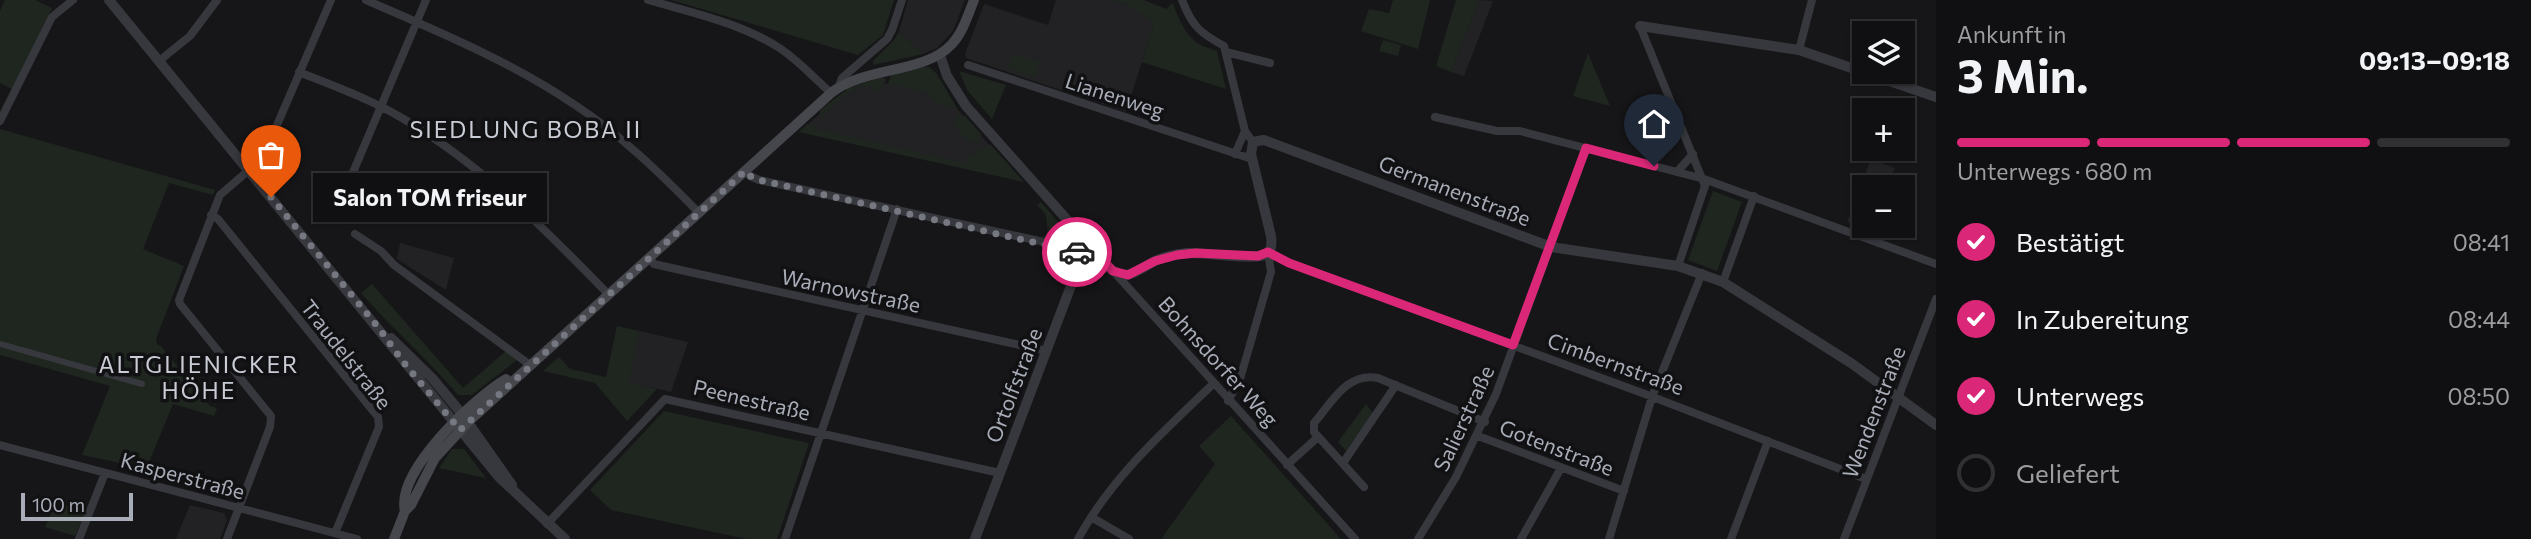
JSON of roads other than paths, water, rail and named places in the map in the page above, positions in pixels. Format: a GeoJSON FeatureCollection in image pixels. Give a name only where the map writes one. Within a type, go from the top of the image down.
{"type":"FeatureCollection","features":[{"type":"Feature","properties":{"kind":"main road"},"geometry":{"type":"LineString","coordinates":[[394,539],[405,511],[411,505],[435,457],[461,422],[501,382],[528,366],[609,295],[835,89],[869,74],[940,55],[960,33],[974,0]]}},
{"type":"Feature","properties":{"kind":"street"},"geometry":{"type":"LineString","coordinates":[[0,121],[52,17],[73,0]]}},
{"type":"Feature","properties":{"kind":"street"},"geometry":{"type":"LineString","coordinates":[[109,0],[378,327],[428,372],[499,477],[565,539]]}},
{"type":"Feature","properties":{"kind":"street"},"geometry":{"type":"LineString","coordinates":[[159,61],[190,36],[217,0]]}},
{"type":"Feature","properties":{"kind":"street"},"geometry":{"type":"LineString","coordinates":[[227,539],[270,427],[271,416],[180,304],[180,294],[211,215],[223,192],[258,169],[331,0]]}},
{"type":"Feature","properties":{"kind":"street"},"geometry":{"type":"LineString","coordinates":[[366,0],[509,65],[577,106],[642,157],[699,213]]}},
{"type":"Feature","properties":{"kind":"street"},"geometry":{"type":"LineString","coordinates":[[340,203],[426,0]]}},
{"type":"Feature","properties":{"kind":"street"},"geometry":{"type":"LineString","coordinates":[[648,0],[736,26],[757,35],[835,89],[842,78],[887,39],[902,0]]}},
{"type":"Feature","properties":{"kind":"street"},"geometry":{"type":"LineString","coordinates":[[1182,0],[1196,28],[1206,37],[1224,46],[1245,131],[1253,142],[1252,159],[1271,236],[1271,248],[1268,252],[1272,272],[1240,379],[1228,401]]}},
{"type":"Feature","properties":{"kind":"street"},"geometry":{"type":"LineString","coordinates":[[1799,50],[1812,0]]}},
{"type":"Feature","properties":{"kind":"street"},"geometry":{"type":"LineString","coordinates":[[1640,26],[1799,50],[1936,97]]}},
{"type":"Feature","properties":{"kind":"street"},"geometry":{"type":"LineString","coordinates":[[1640,26],[1704,179],[1705,186],[1678,266]]}},
{"type":"Feature","properties":{"kind":"street"},"geometry":{"type":"LineString","coordinates":[[1226,52],[1270,63]]}},
{"type":"Feature","properties":{"kind":"street","name":"Bohnsdorfer Weg"},"geometry":{"type":"LineString","coordinates":[[940,55],[947,76],[966,106],[1089,252],[1113,271],[1355,539]]}},
{"type":"Feature","properties":{"kind":"street"},"geometry":{"type":"LineString","coordinates":[[864,58],[869,74]]}},
{"type":"Feature","properties":{"kind":"street","name":"Lianenweg"},"geometry":{"type":"LineString","coordinates":[[968,65],[1252,159]]}},
{"type":"Feature","properties":{"kind":"street"},"geometry":{"type":"LineString","coordinates":[[299,72],[380,107],[443,145],[488,178],[553,236],[609,295]]}},
{"type":"Feature","properties":{"kind":"street"},"geometry":{"type":"LineString","coordinates":[[1435,117],[1497,131],[1520,131],[1704,179],[1936,264]]}},
{"type":"Feature","properties":{"kind":"street"},"geometry":{"type":"LineString","coordinates":[[1235,154],[1245,131]]}},
{"type":"Feature","properties":{"kind":"street","name":"Germanenstraße"},"geometry":{"type":"LineString","coordinates":[[1253,142],[1264,140],[1551,247],[1678,266],[1702,273],[1723,282],[1851,363],[1936,425]]}},
{"type":"Feature","properties":{"kind":"street","name":"Salierstraße"},"geometry":{"type":"LineString","coordinates":[[1418,539],[1456,477],[1485,422],[1586,148]]}},
{"type":"Feature","properties":{"kind":"street"},"geometry":{"type":"LineString","coordinates":[[1677,172],[1693,154]]}},
{"type":"Feature","properties":{"kind":"street"},"geometry":{"type":"LineString","coordinates":[[745,171],[759,180],[1089,252]]}},
{"type":"Feature","properties":{"kind":"street"},"geometry":{"type":"LineString","coordinates":[[1723,282],[1754,197]]}},
{"type":"Feature","properties":{"kind":"street"},"geometry":{"type":"LineString","coordinates":[[785,539],[897,209]]}},
{"type":"Feature","properties":{"kind":"street","name":"Traudelstraße"},"geometry":{"type":"LineString","coordinates":[[211,215],[218,219],[378,417],[379,427],[335,533]]}},
{"type":"Feature","properties":{"kind":"street"},"geometry":{"type":"LineString","coordinates":[[355,234],[382,251],[394,265],[528,366]]}},
{"type":"Feature","properties":{"kind":"street","name":"Ortolfstraße"},"geometry":{"type":"LineString","coordinates":[[975,539],[1046,351],[1089,252]]}},
{"type":"Feature","properties":{"kind":"street","name":"Cimbernstraße"},"geometry":{"type":"LineString","coordinates":[[1113,271],[1128,275],[1155,261],[1177,255],[1196,253],[1258,256],[1268,252],[1289,263],[1866,479]]}},
{"type":"Feature","properties":{"kind":"street","name":"Warnowstraße"},"geometry":{"type":"LineString","coordinates":[[650,259],[654,264],[1046,351]]}},
{"type":"Feature","properties":{"kind":"street"},"geometry":{"type":"LineString","coordinates":[[1609,539],[1652,397],[1702,273]]}},
{"type":"Feature","properties":{"kind":"street","name":"Wendenstraße"},"geometry":{"type":"LineString","coordinates":[[1844,539],[1936,299]]}},
{"type":"Feature","properties":{"kind":"street"},"geometry":{"type":"LineString","coordinates":[[0,344],[142,384]]}},
{"type":"Feature","properties":{"kind":"street","name":"Bohnsdorfer Weg"},"geometry":{"type":"LineString","coordinates":[[1318,437],[1314,432],[1314,423],[1351,380],[1369,376],[1485,422]]}},
{"type":"Feature","properties":{"kind":"street"},"geometry":{"type":"LineString","coordinates":[[1078,539],[1133,460],[1213,383]]}},
{"type":"Feature","properties":{"kind":"street"},"geometry":{"type":"LineString","coordinates":[[1343,463],[1396,385]]}},
{"type":"Feature","properties":{"kind":"street","name":"Peenestraße"},"geometry":{"type":"LineString","coordinates":[[547,524],[665,399],[1000,473]]}},
{"type":"Feature","properties":{"kind":"street","name":"Gotenstraße"},"geometry":{"type":"LineString","coordinates":[[1478,436],[1624,491]]}},
{"type":"Feature","properties":{"kind":"street"},"geometry":{"type":"LineString","coordinates":[[1287,465],[1318,437],[1364,487]]}},
{"type":"Feature","properties":{"kind":"street"},"geometry":{"type":"LineString","coordinates":[[1731,539],[1768,441]]}},
{"type":"Feature","properties":{"kind":"street","name":"Kasperstraße"},"geometry":{"type":"LineString","coordinates":[[0,445],[358,539]]}},
{"type":"Feature","properties":{"kind":"street"},"geometry":{"type":"LineString","coordinates":[[1521,539],[1561,468]]}},
{"type":"Feature","properties":{"kind":"street"},"geometry":{"type":"LineString","coordinates":[[79,539],[105,473]]}},
{"type":"Feature","properties":{"kind":"street"},"geometry":{"type":"LineString","coordinates":[[1091,517],[1129,539]]}},
{"type":"Feature","properties":{"kind":"place","name":"Salon TOM friseur"},"geometry":{"type":"Point","coordinates":[271,197]}},
{"type":"Feature","properties":{"kind":"district","name":"SIEDLUNG BOBA II"},"geometry":{"type":"Point","coordinates":[526,129]}},
{"type":"Feature","properties":{"kind":"district","name":"ALTGLIENICKER HÖHE"},"geometry":{"type":"Point","coordinates":[199,377]}}]}
